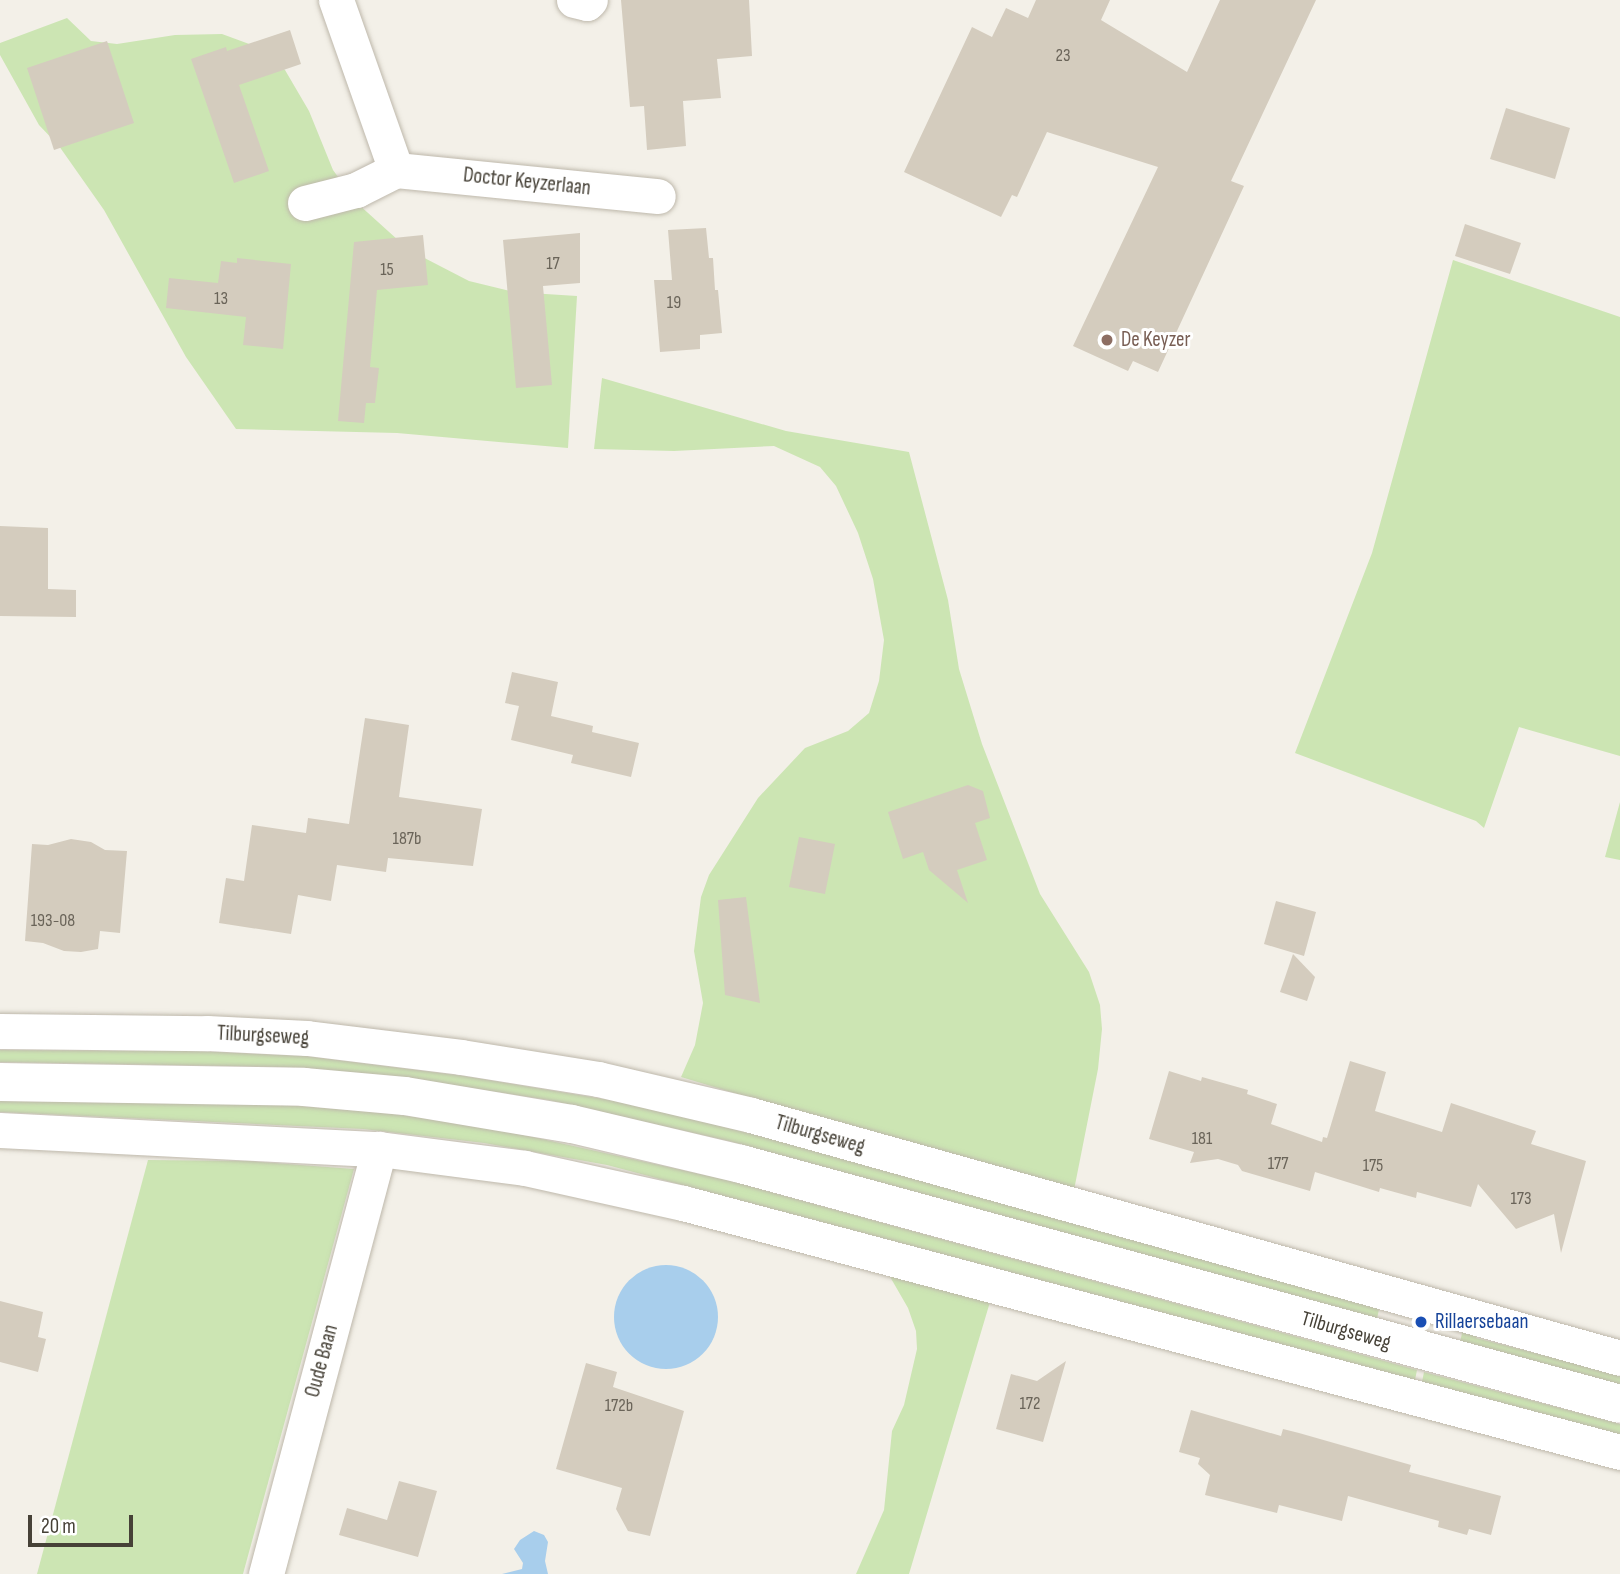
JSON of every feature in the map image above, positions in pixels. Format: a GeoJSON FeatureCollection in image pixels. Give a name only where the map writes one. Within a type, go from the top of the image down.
{"type":"FeatureCollection","features":[{"type":"Feature","properties":{"kind":"street"},"geometry":{"type":"LineString","coordinates":[[305,203],[356,190],[397,170],[336,0]]}},
{"type":"Feature","properties":{"kind":"street"},"geometry":{"type":"LineString","coordinates":[[574,0],[590,0]]}},
{"type":"Feature","properties":{"kind":"street","name":"Doctor Keyzerlaan"},"geometry":{"type":"LineString","coordinates":[[397,170],[658,196]]}},
{"type":"Feature","properties":{"kind":"street","name":"Tilburgseweg"},"geometry":{"type":"LineString","coordinates":[[0,1031],[207,1033],[307,1038],[461,1057],[598,1079],[739,1112],[1620,1358]]}},
{"type":"Feature","properties":{"kind":"street","name":"Tilburgseweg"},"geometry":{"type":"LineString","coordinates":[[0,1082],[304,1087],[405,1096],[572,1124],[741,1164],[1620,1404]]}},
{"type":"Feature","properties":{"kind":"street"},"geometry":{"type":"LineString","coordinates":[[0,1130],[379,1149],[524,1168],[621,1188],[1620,1452]]}},
{"type":"Feature","properties":{"kind":"street","name":"Oude Baan"},"geometry":{"type":"LineString","coordinates":[[266,1574],[379,1149]]}},
{"type":"Feature","properties":{"kind":"green space"},"geometry":{"type":"Polygon","coordinates":[[[67,18],[91,41],[117,44],[175,35],[222,34],[260,48],[285,70],[309,111],[333,170],[357,203],[409,250],[469,281],[514,292],[577,296],[568,448],[397,433],[236,429],[186,357],[104,210],[59,146],[39,125],[0,55],[0,43],[67,18]]]}},
{"type":"Feature","properties":{"kind":"green space"},"geometry":{"type":"Polygon","coordinates":[[[1453,260],[1620,317],[1620,756],[1519,727],[1484,828],[1476,821],[1295,753],[1372,553],[1453,260]]]}},
{"type":"Feature","properties":{"kind":"green space"},"geometry":{"type":"Polygon","coordinates":[[[602,378],[786,431],[909,452],[948,600],[959,669],[982,744],[1040,894],[1089,972],[1100,1005],[1102,1029],[1098,1069],[1073,1195],[681,1077],[695,1045],[703,1003],[694,951],[701,897],[709,875],[758,798],[805,748],[848,731],[869,713],[879,681],[884,640],[873,579],[858,533],[836,486],[820,467],[774,446],[674,451],[594,449],[602,378]]]}},
{"type":"Feature","properties":{"kind":"green space"},"geometry":{"type":"Polygon","coordinates":[[[1620,802],[1620,860],[1605,857],[1620,802]]]}},
{"type":"Feature","properties":{"kind":"green space"},"geometry":{"type":"Polygon","coordinates":[[[0,1050],[197,1051],[305,1056],[464,1076],[640,1105],[782,1142],[1379,1309],[1377,1319],[729,1141],[549,1100],[390,1076],[280,1067],[0,1062],[0,1050]]]}},
{"type":"Feature","properties":{"kind":"green space"},"geometry":{"type":"Polygon","coordinates":[[[0,1101],[271,1104],[378,1112],[488,1127],[727,1180],[1417,1370],[1415,1380],[607,1165],[484,1143],[363,1129],[0,1112],[0,1101]]]}},
{"type":"Feature","properties":{"kind":"green space"},"geometry":{"type":"Polygon","coordinates":[[[148,1160],[248,1161],[354,1169],[243,1574],[37,1574],[148,1160]]]}},
{"type":"Feature","properties":{"kind":"green space"},"geometry":{"type":"Polygon","coordinates":[[[889,1275],[990,1302],[909,1574],[856,1574],[884,1510],[892,1431],[904,1405],[917,1349],[916,1331],[908,1308],[889,1275]]]}},
{"type":"Feature","properties":{"kind":"green space"},"geometry":{"type":"Polygon","coordinates":[[[1464,1325],[1477,1330],[1476,1338],[1620,1375],[1620,1385],[1460,1342],[1464,1325]]]}},
{"type":"Feature","properties":{"kind":"green space"},"geometry":{"type":"Polygon","coordinates":[[[1424,1372],[1620,1424],[1620,1435],[1422,1382],[1424,1372]]]}},
{"type":"Feature","properties":{"kind":"water"},"geometry":{"type":"Polygon","coordinates":[[[666,1265],[686,1269],[703,1280],[714,1297],[718,1317],[714,1337],[703,1354],[686,1365],[666,1369],[646,1365],[629,1354],[618,1337],[614,1317],[618,1297],[629,1280],[646,1269],[666,1265]]]}},
{"type":"Feature","properties":{"kind":"water"},"geometry":{"type":"Polygon","coordinates":[[[534,1531],[544,1535],[548,1542],[545,1561],[548,1574],[502,1574],[522,1569],[523,1563],[514,1549],[520,1540],[534,1531]]]}},
{"type":"Feature","properties":{"kind":"building"},"geometry":{"type":"Polygon","coordinates":[[[621,0],[749,0],[752,56],[717,59],[721,98],[683,101],[686,146],[647,150],[644,106],[630,107],[621,0]]]}},
{"type":"Feature","properties":{"kind":"building"},"geometry":{"type":"Polygon","coordinates":[[[1036,0],[1110,0],[1101,20],[1187,72],[1220,0],[1316,0],[1231,181],[1244,186],[1158,372],[1133,361],[1128,371],[1073,346],[1158,167],[1047,132],[1017,197],[1012,195],[1001,217],[904,172],[972,27],[992,37],[1006,8],[1028,18],[1036,0]]]}},
{"type":"Feature","properties":{"kind":"building"},"geometry":{"type":"Polygon","coordinates":[[[290,30],[301,64],[239,85],[269,171],[234,183],[191,59],[226,47],[227,51],[290,30]]]}},
{"type":"Feature","properties":{"kind":"building"},"geometry":{"type":"Polygon","coordinates":[[[107,41],[134,123],[54,150],[27,68],[107,41]]]}},
{"type":"Feature","properties":{"kind":"building"},"geometry":{"type":"Polygon","coordinates":[[[1506,108],[1570,128],[1555,179],[1490,159],[1506,108]]]}},
{"type":"Feature","properties":{"kind":"building"},"geometry":{"type":"Polygon","coordinates":[[[1465,224],[1521,243],[1510,274],[1455,256],[1465,224]]]}},
{"type":"Feature","properties":{"kind":"building"},"geometry":{"type":"Polygon","coordinates":[[[706,228],[709,258],[713,258],[715,290],[718,290],[722,333],[700,335],[700,349],[660,352],[654,280],[672,280],[668,230],[706,228]]]}},
{"type":"Feature","properties":{"kind":"building"},"geometry":{"type":"Polygon","coordinates":[[[580,233],[580,283],[543,286],[552,385],[516,388],[503,240],[580,233]]]}},
{"type":"Feature","properties":{"kind":"building"},"geometry":{"type":"Polygon","coordinates":[[[423,235],[428,285],[377,290],[370,367],[379,368],[375,403],[366,403],[364,423],[338,421],[354,242],[423,235]]]}},
{"type":"Feature","properties":{"kind":"building"},"geometry":{"type":"Polygon","coordinates":[[[237,258],[291,264],[283,349],[243,345],[246,317],[166,308],[169,278],[218,283],[221,261],[237,263],[237,258]]]}},
{"type":"Feature","properties":{"kind":"building"},"geometry":{"type":"Polygon","coordinates":[[[0,526],[48,528],[48,589],[76,590],[76,617],[0,616],[0,526]]]}},
{"type":"Feature","properties":{"kind":"building"},"geometry":{"type":"Polygon","coordinates":[[[512,672],[558,682],[551,716],[593,726],[592,732],[639,743],[631,777],[571,763],[573,755],[511,740],[519,706],[505,703],[512,672]]]}},
{"type":"Feature","properties":{"kind":"building"},"geometry":{"type":"Polygon","coordinates":[[[365,718],[409,725],[399,797],[482,809],[473,866],[388,858],[386,872],[337,865],[331,901],[298,895],[291,934],[219,923],[226,878],[244,881],[252,825],[306,833],[308,818],[349,824],[365,718]]]}},
{"type":"Feature","properties":{"kind":"building"},"geometry":{"type":"Polygon","coordinates":[[[968,785],[983,791],[990,818],[975,823],[987,860],[957,870],[968,903],[929,870],[923,852],[903,859],[888,812],[968,785]]]}},
{"type":"Feature","properties":{"kind":"building"},"geometry":{"type":"Polygon","coordinates":[[[799,837],[835,844],[825,894],[789,887],[799,837]]]}},
{"type":"Feature","properties":{"kind":"building"},"geometry":{"type":"Polygon","coordinates":[[[71,839],[91,842],[105,850],[127,851],[120,933],[100,931],[98,949],[81,952],[64,951],[43,943],[25,941],[32,844],[48,845],[71,839]]]}},
{"type":"Feature","properties":{"kind":"building"},"geometry":{"type":"Polygon","coordinates":[[[746,897],[760,1003],[725,995],[718,900],[746,897]]]}},
{"type":"Feature","properties":{"kind":"building"},"geometry":{"type":"Polygon","coordinates":[[[1276,901],[1316,912],[1304,956],[1264,944],[1276,901]]]}},
{"type":"Feature","properties":{"kind":"building"},"geometry":{"type":"Polygon","coordinates":[[[1293,954],[1315,977],[1307,1001],[1280,992],[1293,954]]]}},
{"type":"Feature","properties":{"kind":"building"},"geometry":{"type":"Polygon","coordinates":[[[1350,1061],[1386,1072],[1375,1111],[1442,1132],[1451,1103],[1536,1131],[1531,1144],[1586,1161],[1561,1253],[1554,1214],[1516,1229],[1478,1184],[1471,1207],[1417,1192],[1416,1198],[1380,1188],[1379,1192],[1315,1172],[1310,1191],[1242,1171],[1238,1165],[1218,1159],[1190,1163],[1194,1152],[1149,1139],[1169,1071],[1201,1081],[1202,1077],[1248,1090],[1247,1094],[1277,1104],[1271,1124],[1322,1142],[1323,1137],[1327,1138],[1350,1061]]]}},
{"type":"Feature","properties":{"kind":"building"},"geometry":{"type":"Polygon","coordinates":[[[0,1301],[43,1312],[38,1337],[46,1339],[38,1372],[0,1362],[0,1301]]]}},
{"type":"Feature","properties":{"kind":"building"},"geometry":{"type":"Polygon","coordinates":[[[1066,1361],[1043,1442],[996,1429],[1011,1374],[1037,1381],[1066,1361]]]}},
{"type":"Feature","properties":{"kind":"building"},"geometry":{"type":"Polygon","coordinates":[[[586,1363],[617,1372],[613,1387],[684,1411],[650,1536],[628,1531],[616,1509],[622,1488],[556,1469],[586,1363]]]}},
{"type":"Feature","properties":{"kind":"building"},"geometry":{"type":"Polygon","coordinates":[[[1191,1410],[1281,1436],[1283,1429],[1299,1433],[1411,1465],[1409,1472],[1501,1496],[1491,1535],[1469,1529],[1467,1535],[1438,1527],[1439,1521],[1348,1496],[1342,1521],[1279,1505],[1277,1513],[1205,1495],[1210,1475],[1198,1464],[1200,1458],[1179,1452],[1191,1410]]]}},
{"type":"Feature","properties":{"kind":"building"},"geometry":{"type":"Polygon","coordinates":[[[399,1481],[437,1491],[418,1557],[339,1535],[347,1508],[387,1520],[399,1481]]]}},
{"type":"Feature","properties":{"kind":"place","name":"De Keyzer"},"geometry":{"type":"Point","coordinates":[1107,340]}},
{"type":"Feature","properties":{"kind":"place","name":"Rillaersebaan"},"geometry":{"type":"Point","coordinates":[1421,1322]}}]}
